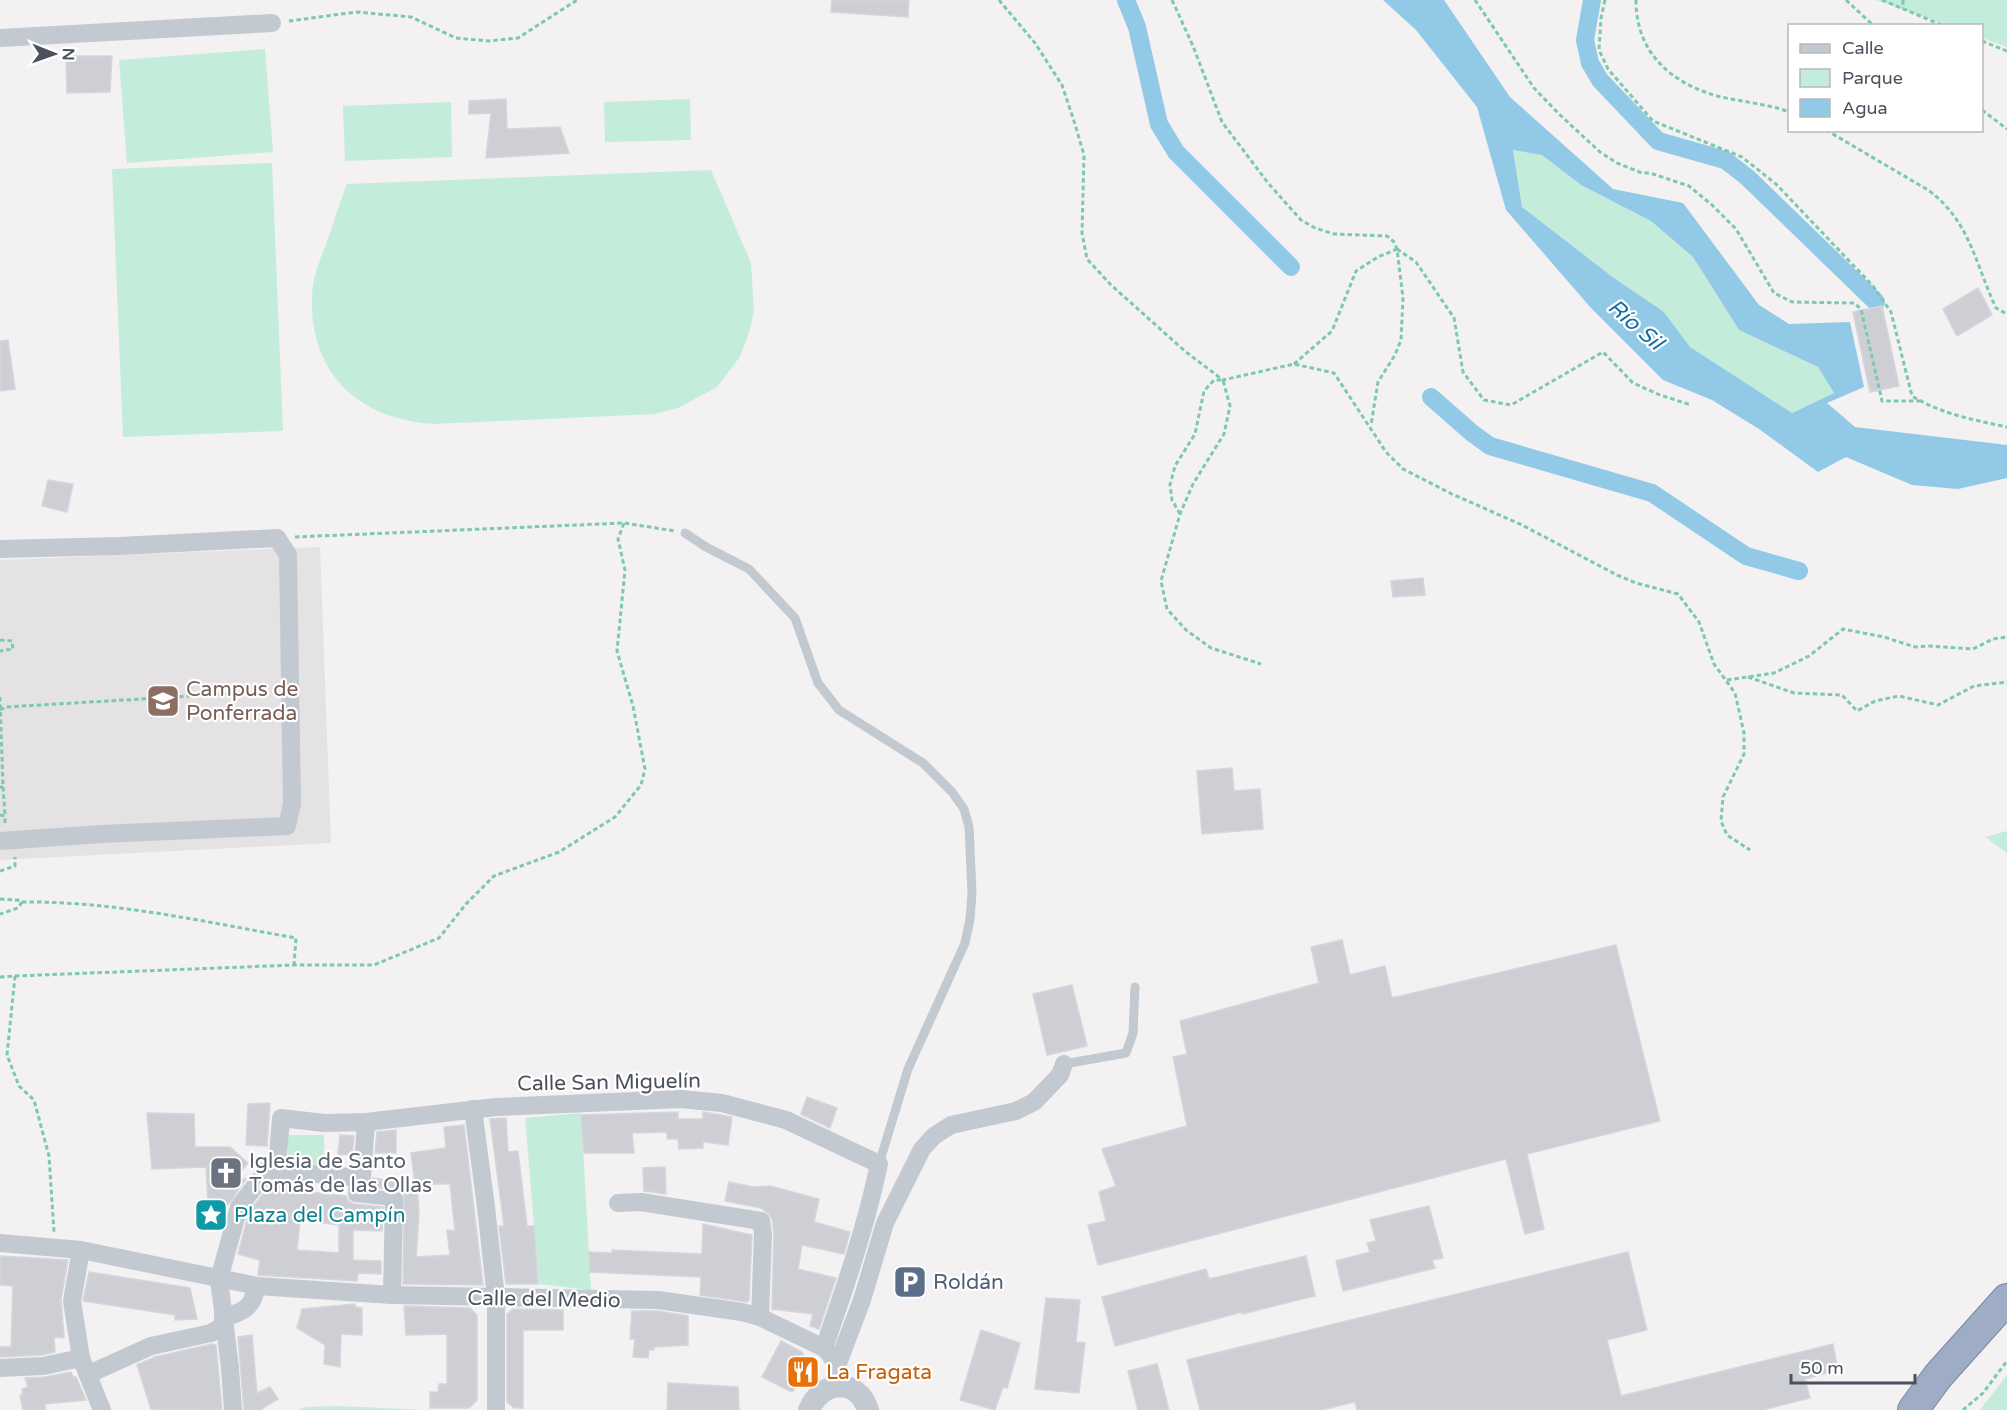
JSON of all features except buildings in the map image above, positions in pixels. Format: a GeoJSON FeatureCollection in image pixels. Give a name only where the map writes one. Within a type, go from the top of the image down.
{"type":"FeatureCollection","features":[{"type":"Feature","properties":{"kind":"highway"},"geometry":{"type":"LineString","coordinates":[[1913,1410],[1938,1376],[2007,1299]]}},
{"type":"Feature","properties":{"kind":"street"},"geometry":{"type":"LineString","coordinates":[[0,38],[272,23]]}},
{"type":"Feature","properties":{"kind":"street"},"geometry":{"type":"LineString","coordinates":[[0,549],[277,538],[288,555],[292,804],[287,826],[113,833],[0,841]]}},
{"type":"Feature","properties":{"kind":"street"},"geometry":{"type":"LineString","coordinates":[[808,1406],[837,1376],[885,1223],[922,1149],[934,1136],[951,1125],[1016,1111],[1034,1102],[1060,1076],[1064,1064]]}},
{"type":"Feature","properties":{"kind":"street","name":"Calle San Miguelín"},"geometry":{"type":"LineString","coordinates":[[267,1170],[278,1156],[281,1118],[324,1123],[366,1122],[496,1107],[681,1099],[722,1103],[786,1120],[879,1164]]}},
{"type":"Feature","properties":{"kind":"street"},"geometry":{"type":"LineString","coordinates":[[473,1109],[496,1298],[496,1410]]}},
{"type":"Feature","properties":{"kind":"street"},"geometry":{"type":"LineString","coordinates":[[233,1410],[219,1279],[239,1207],[267,1170],[362,1178],[366,1122]]}},
{"type":"Feature","properties":{"kind":"street"},"geometry":{"type":"LineString","coordinates":[[872,1407],[837,1376],[829,1353],[824,1348],[852,1268],[879,1164]]}},
{"type":"Feature","properties":{"kind":"street"},"geometry":{"type":"LineString","coordinates":[[356,1177],[355,1194],[394,1199],[392,1296]]}},
{"type":"Feature","properties":{"kind":"street"},"geometry":{"type":"LineString","coordinates":[[618,1203],[641,1202],[761,1221],[763,1233],[760,1317]]}},
{"type":"Feature","properties":{"kind":"street","name":"Calle del Medio"},"geometry":{"type":"LineString","coordinates":[[0,1243],[81,1250],[257,1286],[392,1296],[658,1300],[742,1312],[760,1317],[824,1348]]}},
{"type":"Feature","properties":{"kind":"street"},"geometry":{"type":"LineString","coordinates":[[81,1250],[72,1301],[85,1366],[102,1410]]}},
{"type":"Feature","properties":{"kind":"street"},"geometry":{"type":"LineString","coordinates":[[0,1368],[85,1366],[151,1346],[211,1333],[243,1311],[254,1300],[257,1286]]}},
{"type":"Feature","properties":{"kind":"lane"},"geometry":{"type":"LineString","coordinates":[[685,533],[749,569],[795,618],[818,683],[839,710],[923,763],[952,792],[964,809],[969,827],[972,893],[965,943],[908,1069],[879,1164]]}},
{"type":"Feature","properties":{"kind":"lane"},"geometry":{"type":"LineString","coordinates":[[1064,1064],[1126,1053],[1134,1033],[1135,987]]}},
{"type":"Feature","properties":{"kind":"path"},"geometry":{"type":"LineString","coordinates":[[272,23],[357,12],[411,16],[456,38],[488,41],[518,38],[577,0]]}},
{"type":"Feature","properties":{"kind":"path"},"geometry":{"type":"LineString","coordinates":[[999,0],[1035,43],[1062,85],[1084,155],[1082,233],[1087,259],[1111,285],[1186,352],[1223,380],[1230,406],[1224,434],[1193,484],[1180,514],[1161,580],[1167,609],[1186,630],[1211,648],[1262,663]]}},
{"type":"Feature","properties":{"kind":"path"},"geometry":{"type":"LineString","coordinates":[[1172,0],[1193,46],[1222,122],[1268,183],[1301,220],[1315,228],[1334,234],[1387,236],[1394,242],[1397,249],[1403,298],[1401,340],[1395,355],[1378,382],[1370,427]]}},
{"type":"Feature","properties":{"kind":"path"},"geometry":{"type":"LineString","coordinates":[[1475,0],[1534,88],[1600,152],[1617,163],[1641,173],[1650,173],[1689,186],[1736,229],[1774,292],[1792,302],[1854,303],[1861,309],[1882,401],[1920,400]]}},
{"type":"Feature","properties":{"kind":"path"},"geometry":{"type":"LineString","coordinates":[[1605,0],[1600,18],[1599,50],[1608,69],[1653,121],[1742,157],[1776,184],[1873,286],[1891,312],[1912,396],[1928,406],[2007,427]]}},
{"type":"Feature","properties":{"kind":"path"},"geometry":{"type":"LineString","coordinates":[[1636,0],[1640,31],[1648,50],[1658,63],[1675,77],[1698,89],[1714,94],[1756,102],[1788,111]]}},
{"type":"Feature","properties":{"kind":"path"},"geometry":{"type":"LineString","coordinates":[[1846,0],[1872,24]]}},
{"type":"Feature","properties":{"kind":"path"},"geometry":{"type":"LineString","coordinates":[[1882,0],[1939,24]]}},
{"type":"Feature","properties":{"kind":"path"},"geometry":{"type":"LineString","coordinates":[[1903,0],[1903,8]]}},
{"type":"Feature","properties":{"kind":"path"},"geometry":{"type":"LineString","coordinates":[[1983,41],[2007,51]]}},
{"type":"Feature","properties":{"kind":"path"},"geometry":{"type":"LineString","coordinates":[[1983,111],[2007,129]]}},
{"type":"Feature","properties":{"kind":"path"},"geometry":{"type":"LineString","coordinates":[[1829,132],[1943,201],[1963,228],[1996,308],[2007,314]]}},
{"type":"Feature","properties":{"kind":"path"},"geometry":{"type":"LineString","coordinates":[[1294,364],[1332,331],[1356,271],[1378,257],[1397,249]]}},
{"type":"Feature","properties":{"kind":"path"},"geometry":{"type":"LineString","coordinates":[[1397,249],[1416,262],[1454,318],[1463,372],[1484,400],[1511,405],[1603,352],[1633,383],[1691,405]]}},
{"type":"Feature","properties":{"kind":"path"},"geometry":{"type":"LineString","coordinates":[[1180,514],[1172,500],[1170,485],[1175,466],[1195,434],[1204,391],[1214,380],[1294,364],[1334,373],[1386,452],[1402,469],[1522,525],[1617,575],[1636,583],[1678,594],[1699,622],[1714,664],[1735,693],[1744,733],[1744,754],[1723,797],[1721,821],[1727,835],[1750,850]]}},
{"type":"Feature","properties":{"kind":"path"},"geometry":{"type":"LineString","coordinates":[[277,538],[624,523],[685,533]]}},
{"type":"Feature","properties":{"kind":"path"},"geometry":{"type":"LineString","coordinates":[[0,977],[294,965],[374,965],[439,938],[466,904],[494,876],[559,852],[615,817],[641,785],[645,769],[633,706],[617,651],[626,570],[618,539],[624,523]]}},
{"type":"Feature","properties":{"kind":"path"},"geometry":{"type":"LineString","coordinates":[[1727,680],[1774,673],[1809,656],[1843,630],[1884,637],[1916,647],[1973,649],[1994,639],[2007,637]]}},
{"type":"Feature","properties":{"kind":"path"},"geometry":{"type":"LineString","coordinates":[[0,640],[12,641],[13,649],[0,651]]}},
{"type":"Feature","properties":{"kind":"path"},"geometry":{"type":"LineString","coordinates":[[1747,677],[1794,693],[1842,695],[1857,711],[1875,701],[1899,696],[1938,705],[1974,686],[2007,682]]}},
{"type":"Feature","properties":{"kind":"path"},"geometry":{"type":"LineString","coordinates":[[0,710],[6,707],[244,693]]}},
{"type":"Feature","properties":{"kind":"path"},"geometry":{"type":"LineString","coordinates":[[0,697],[5,816]]}},
{"type":"Feature","properties":{"kind":"path"},"geometry":{"type":"LineString","coordinates":[[0,899],[22,902],[94,904],[184,917],[296,938],[294,965]]}},
{"type":"Feature","properties":{"kind":"path"},"geometry":{"type":"LineString","coordinates":[[0,914],[18,908],[22,902]]}},
{"type":"Feature","properties":{"kind":"path"},"geometry":{"type":"LineString","coordinates":[[15,976],[8,1055],[19,1086],[34,1100],[49,1156],[55,1246]]}},
{"type":"Feature","properties":{"kind":"path"},"geometry":{"type":"LineString","coordinates":[[1963,1410],[1983,1393],[2007,1361]]}},
{"type":"Feature","properties":{"kind":"shaded area","name":"Campus de Ponferrada"},"geometry":{"type":"Polygon","coordinates":[[[320,547],[331,843],[0,860],[0,560],[320,547]]]}},
{"type":"Feature","properties":{"kind":"green space"},"geometry":{"type":"Polygon","coordinates":[[[1876,0],[2007,0],[2007,47],[1983,38],[1983,24],[1944,24],[1876,0]]]}},
{"type":"Feature","properties":{"kind":"green space"},"geometry":{"type":"Polygon","coordinates":[[[265,49],[273,152],[127,163],[119,60],[265,49]]]}},
{"type":"Feature","properties":{"kind":"green space"},"geometry":{"type":"Polygon","coordinates":[[[690,99],[691,140],[605,142],[604,102],[690,99]]]}},
{"type":"Feature","properties":{"kind":"green space"},"geometry":{"type":"Polygon","coordinates":[[[451,102],[452,157],[345,161],[343,106],[451,102]]]}},
{"type":"Feature","properties":{"kind":"green space"},"geometry":{"type":"Polygon","coordinates":[[[1513,150],[1542,155],[1581,185],[1651,221],[1693,257],[1739,330],[1818,367],[1834,393],[1792,413],[1690,347],[1664,312],[1614,278],[1522,207],[1513,150]]]}},
{"type":"Feature","properties":{"kind":"green space"},"geometry":{"type":"Polygon","coordinates":[[[272,163],[283,431],[123,437],[112,169],[272,163]]]}},
{"type":"Feature","properties":{"kind":"green space"},"geometry":{"type":"Polygon","coordinates":[[[711,170],[751,263],[754,311],[749,333],[739,358],[717,387],[678,408],[654,414],[434,424],[383,413],[362,402],[344,388],[330,370],[320,349],[314,325],[312,298],[318,266],[347,184],[711,170]]]}},
{"type":"Feature","properties":{"kind":"green space"},"geometry":{"type":"Polygon","coordinates":[[[2007,831],[2007,853],[1985,837],[2007,831]]]}},
{"type":"Feature","properties":{"kind":"green space"},"geometry":{"type":"Polygon","coordinates":[[[581,1113],[591,1290],[539,1284],[525,1118],[581,1113]]]}},
{"type":"Feature","properties":{"kind":"green space"},"geometry":{"type":"Polygon","coordinates":[[[288,1135],[324,1135],[324,1166],[288,1165],[288,1135]]]}},
{"type":"Feature","properties":{"kind":"green space"},"geometry":{"type":"Polygon","coordinates":[[[2007,1375],[2007,1410],[1980,1410],[2007,1375]]]}},
{"type":"Feature","properties":{"kind":"green space"},"geometry":{"type":"Polygon","coordinates":[[[306,1407],[426,1410],[298,1410],[306,1407]]]}},
{"type":"Feature","properties":{"kind":"water","name":"Río Sil"},"geometry":{"type":"Polygon","coordinates":[[[1383,0],[1444,0],[1510,97],[1613,189],[1683,203],[1759,305],[1789,324],[1850,322],[1864,387],[1827,403],[1855,427],[2007,445],[2007,478],[1958,489],[1912,485],[1846,457],[1818,472],[1759,429],[1712,400],[1663,380],[1591,308],[1506,210],[1477,107],[1416,30],[1383,0]],[[1513,150],[1522,207],[1614,278],[1664,312],[1690,347],[1792,413],[1834,393],[1818,367],[1739,330],[1693,257],[1651,221],[1581,185],[1542,155],[1513,150]]]}},
{"type":"Feature","properties":{"kind":"waterway"},"geometry":{"type":"LineString","coordinates":[[1126,0],[1137,27],[1159,124],[1176,152],[1291,267]]}},
{"type":"Feature","properties":{"kind":"waterway"},"geometry":{"type":"LineString","coordinates":[[1592,0],[1585,40],[1590,63],[1600,80],[1658,141],[1725,160],[1747,177],[1876,302]]}},
{"type":"Feature","properties":{"kind":"waterway"},"geometry":{"type":"LineString","coordinates":[[1431,397],[1490,446],[1652,493],[1746,556],[1799,571]]}},
{"type":"Feature","properties":{"kind":"place","name":"Campus de Ponferrada"},"geometry":{"type":"Point","coordinates":[163,701]}},
{"type":"Feature","properties":{"kind":"place","name":"Iglesia de Santo Tomás de las Ollas"},"geometry":{"type":"Point","coordinates":[226,1173]}},
{"type":"Feature","properties":{"kind":"place","name":"Plaza del Campín"},"geometry":{"type":"Point","coordinates":[211,1215]}},
{"type":"Feature","properties":{"kind":"place","name":"Roldán"},"geometry":{"type":"Point","coordinates":[910,1282]}},
{"type":"Feature","properties":{"kind":"place","name":"La Fragata"},"geometry":{"type":"Point","coordinates":[803,1372]}}]}
